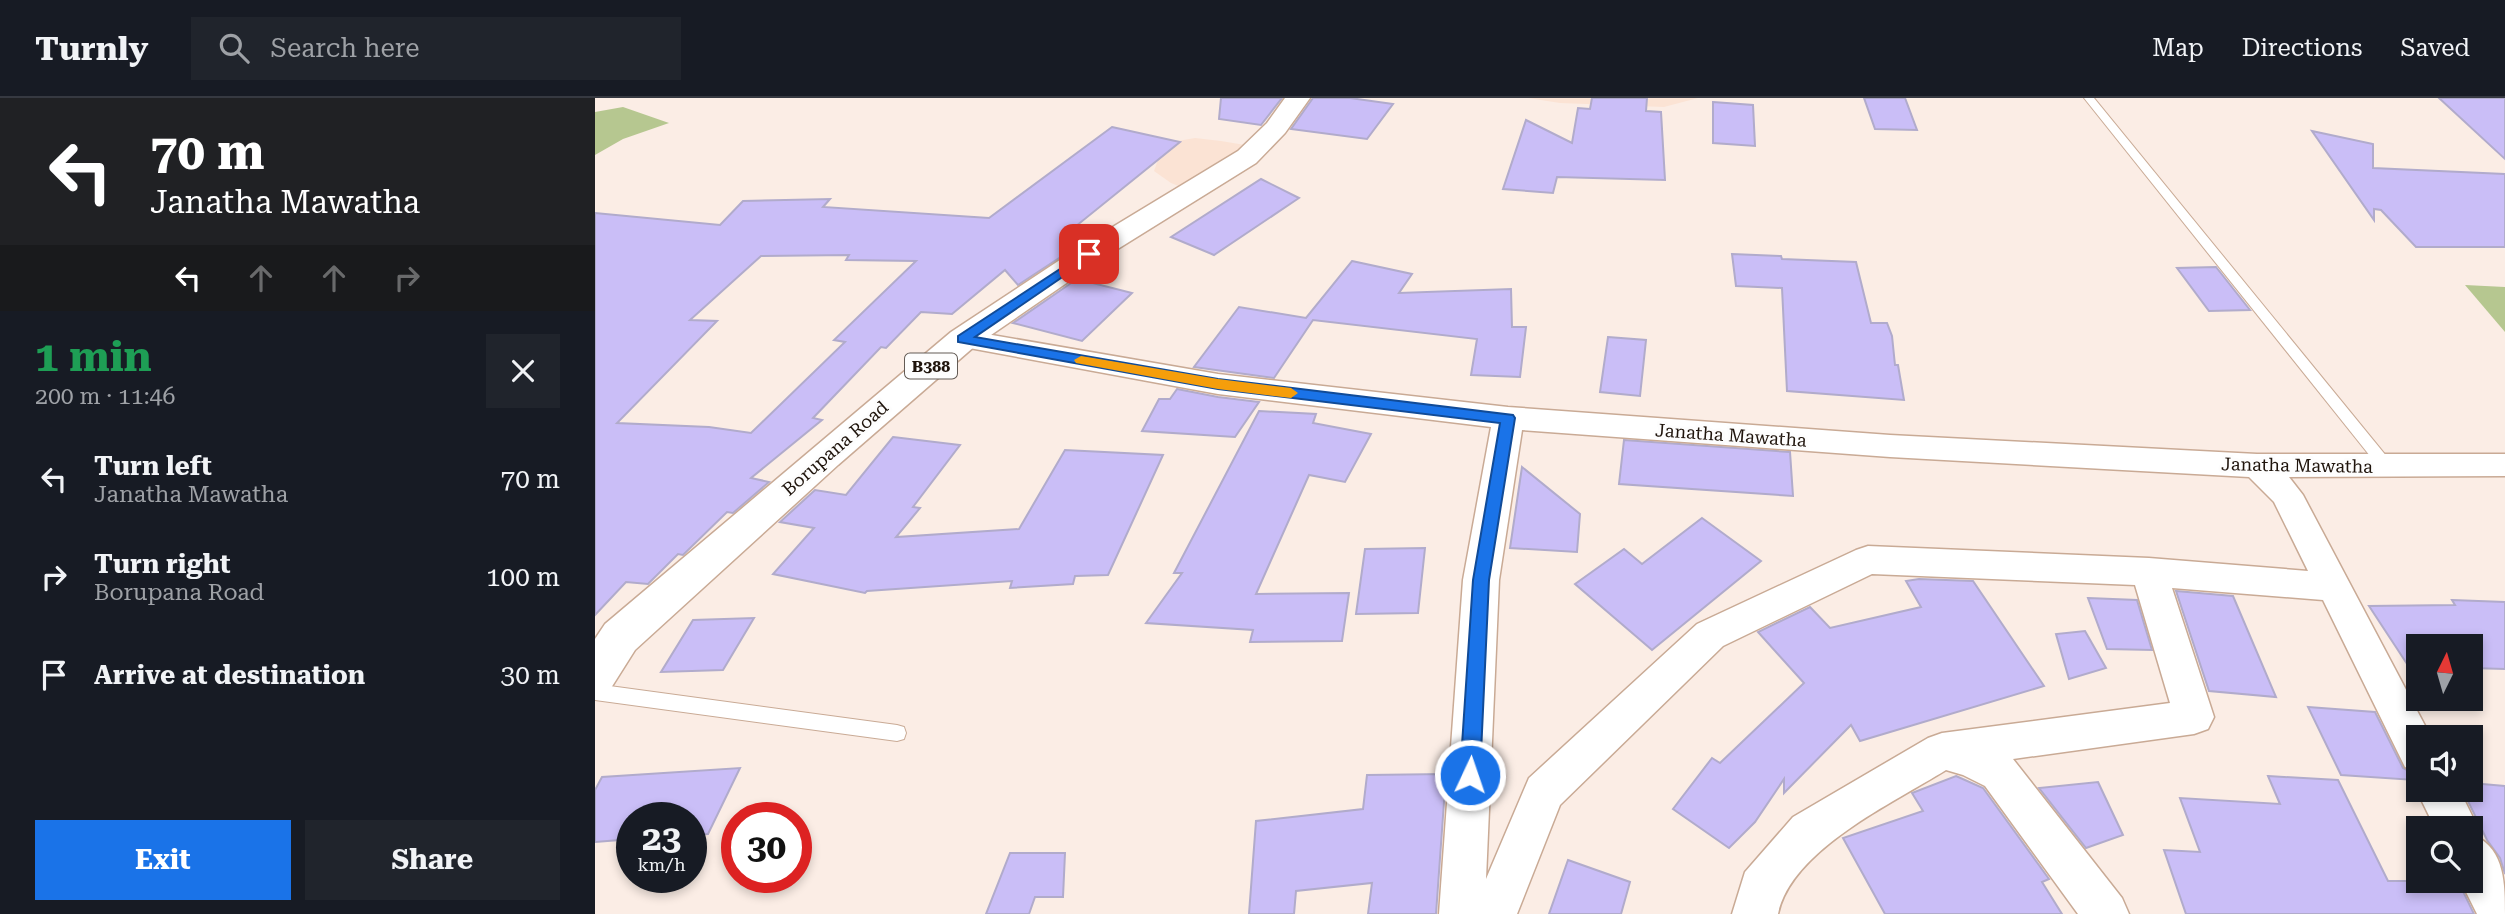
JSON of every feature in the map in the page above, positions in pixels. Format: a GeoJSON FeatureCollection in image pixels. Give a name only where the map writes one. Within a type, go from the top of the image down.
{"type":"FeatureCollection","features":[{"type":"Feature","properties":{"kind":"main road","name":"Borupana Road"},"geometry":{"type":"LineString","coordinates":[[595,675],[608,637],[963,339],[1089,254],[1247,157],[1276,128],[1298,98]]}},
{"type":"Feature","properties":{"kind":"street","name":"Janatha Mawatha"},"geometry":{"type":"LineString","coordinates":[[963,339],[1218,384],[1508,418],[1890,446],[2257,466],[2505,466]]}},
{"type":"Feature","properties":{"kind":"street"},"geometry":{"type":"LineString","coordinates":[[1462,914],[1481,580],[1508,418]]}},
{"type":"Feature","properties":{"kind":"street"},"geometry":{"type":"LineString","coordinates":[[2257,466],[2287,495],[2406,729]]}},
{"type":"Feature","properties":{"kind":"street"},"geometry":{"type":"LineString","coordinates":[[1494,914],[1544,792],[1710,635],[1868,560],[2149,572],[2333,587]]}},
{"type":"Feature","properties":{"kind":"street"},"geometry":{"type":"LineString","coordinates":[[1755,914],[1761,887],[1808,831],[1942,751],[2194,717],[2149,572]]}},
{"type":"Feature","properties":{"kind":"street"},"geometry":{"type":"LineString","coordinates":[[1942,751],[1970,758],[1999,773],[2106,914]]}},
{"type":"Feature","properties":{"kind":"street"},"geometry":{"type":"LineString","coordinates":[[2483,879],[2501,914]]}},
{"type":"Feature","properties":{"kind":"lane"},"geometry":{"type":"LineString","coordinates":[[2089,98],[2387,467]]}},
{"type":"Feature","properties":{"kind":"lane"},"geometry":{"type":"LineString","coordinates":[[595,692],[897,733]]}},
{"type":"Feature","properties":{"kind":"shaded area"},"geometry":{"type":"Polygon","coordinates":[[[1528,98],[1698,98],[1664,107],[1560,103],[1528,98]]]}},
{"type":"Feature","properties":{"kind":"shaded area"},"geometry":{"type":"Polygon","coordinates":[[[1195,138],[1257,147],[1191,191],[1171,183],[1154,171],[1159,157],[1172,142],[1195,138]]]}},
{"type":"Feature","properties":{"kind":"green space"},"geometry":{"type":"Polygon","coordinates":[[[623,107],[669,123],[623,139],[595,155],[595,112],[623,107]]]}},
{"type":"Feature","properties":{"kind":"green space"},"geometry":{"type":"Polygon","coordinates":[[[2465,285],[2505,287],[2505,332],[2465,285]]]}},
{"type":"Feature","properties":{"kind":"building"},"geometry":{"type":"Polygon","coordinates":[[[1221,98],[1282,98],[1261,125],[1219,119],[1221,98]]]}},
{"type":"Feature","properties":{"kind":"building"},"geometry":{"type":"Polygon","coordinates":[[[1313,98],[1350,98],[1393,104],[1367,139],[1291,129],[1313,98]]]}},
{"type":"Feature","properties":{"kind":"building"},"geometry":{"type":"Polygon","coordinates":[[[1592,98],[1647,98],[1646,111],[1661,112],[1665,180],[1557,177],[1553,193],[1503,189],[1526,120],[1572,143],[1578,108],[1590,109],[1592,98]]]}},
{"type":"Feature","properties":{"kind":"building"},"geometry":{"type":"Polygon","coordinates":[[[1864,98],[1905,98],[1917,130],[1875,129],[1864,98]]]}},
{"type":"Feature","properties":{"kind":"building"},"geometry":{"type":"Polygon","coordinates":[[[2439,98],[2505,98],[2505,159],[2439,98]]]}},
{"type":"Feature","properties":{"kind":"building"},"geometry":{"type":"Polygon","coordinates":[[[1713,102],[1753,105],[1755,146],[1713,143],[1713,102]]]}},
{"type":"Feature","properties":{"kind":"building"},"geometry":{"type":"Polygon","coordinates":[[[1112,127],[1180,142],[1076,226],[1102,230],[1018,285],[1005,270],[952,314],[921,312],[886,348],[881,347],[813,418],[822,420],[751,478],[769,482],[733,513],[727,512],[683,555],[678,554],[648,584],[626,582],[595,615],[595,213],[720,225],[743,201],[830,199],[823,207],[989,218],[1112,127]],[[849,255],[761,256],[690,320],[717,321],[617,423],[709,427],[751,433],[845,342],[834,340],[916,261],[846,260],[849,255]]]}},
{"type":"Feature","properties":{"kind":"building"},"geometry":{"type":"Polygon","coordinates":[[[2312,131],[2373,144],[2373,168],[2505,174],[2505,247],[2416,247],[2381,210],[2374,209],[2374,220],[2312,131]]]}},
{"type":"Feature","properties":{"kind":"building"},"geometry":{"type":"Polygon","coordinates":[[[1261,179],[1299,198],[1214,255],[1171,237],[1261,179]]]}},
{"type":"Feature","properties":{"kind":"building"},"geometry":{"type":"Polygon","coordinates":[[[1732,254],[1856,262],[1871,323],[1887,323],[1892,336],[1895,365],[1898,365],[1904,400],[1787,391],[1782,288],[1736,286],[1732,254]]]}},
{"type":"Feature","properties":{"kind":"building"},"geometry":{"type":"Polygon","coordinates":[[[1352,261],[1412,274],[1399,293],[1511,289],[1512,327],[1526,327],[1520,377],[1471,375],[1477,339],[1313,320],[1274,378],[1194,367],[1239,307],[1306,318],[1352,261]]]}},
{"type":"Feature","properties":{"kind":"building"},"geometry":{"type":"Polygon","coordinates":[[[2216,267],[2250,310],[2209,311],[2177,268],[2216,267]]]}},
{"type":"Feature","properties":{"kind":"building"},"geometry":{"type":"Polygon","coordinates":[[[1077,279],[1132,293],[1082,341],[1013,323],[1077,279]]]}},
{"type":"Feature","properties":{"kind":"building"},"geometry":{"type":"Polygon","coordinates":[[[1608,337],[1646,340],[1640,396],[1600,392],[1608,337]]]}},
{"type":"Feature","properties":{"kind":"building"},"geometry":{"type":"Polygon","coordinates":[[[1177,389],[1259,402],[1235,437],[1142,431],[1159,399],[1170,399],[1177,389]]]}},
{"type":"Feature","properties":{"kind":"building"},"geometry":{"type":"Polygon","coordinates":[[[1259,411],[1316,414],[1313,423],[1371,434],[1345,482],[1309,475],[1256,594],[1349,593],[1342,641],[1250,642],[1253,630],[1146,623],[1182,573],[1174,573],[1259,411]]]}},
{"type":"Feature","properties":{"kind":"building"},"geometry":{"type":"Polygon","coordinates":[[[893,437],[960,445],[913,507],[920,508],[896,537],[1019,529],[1065,450],[1163,455],[1108,575],[1075,576],[1073,584],[1010,588],[1012,581],[865,593],[773,574],[814,528],[780,522],[815,490],[846,495],[893,437]]]}},
{"type":"Feature","properties":{"kind":"building"},"geometry":{"type":"Polygon","coordinates":[[[1624,440],[1790,452],[1793,496],[1619,484],[1624,440]]]}},
{"type":"Feature","properties":{"kind":"building"},"geometry":{"type":"Polygon","coordinates":[[[1522,467],[1580,514],[1577,552],[1510,548],[1522,467]]]}},
{"type":"Feature","properties":{"kind":"building"},"geometry":{"type":"Polygon","coordinates":[[[1702,518],[1761,561],[1652,650],[1575,584],[1624,549],[1642,564],[1702,518]]]}},
{"type":"Feature","properties":{"kind":"building"},"geometry":{"type":"Polygon","coordinates":[[[1425,548],[1418,613],[1356,614],[1365,549],[1425,548]]]}},
{"type":"Feature","properties":{"kind":"building"},"geometry":{"type":"Polygon","coordinates":[[[1906,581],[1973,581],[2044,686],[1860,741],[1851,725],[1784,793],[1784,779],[1755,822],[1729,848],[1673,809],[1712,758],[1720,763],[1804,683],[1758,632],[1810,607],[1830,628],[1921,607],[1906,581]]]}},
{"type":"Feature","properties":{"kind":"building"},"geometry":{"type":"Polygon","coordinates":[[[2176,591],[2233,596],[2276,697],[2209,691],[2176,591]]]}},
{"type":"Feature","properties":{"kind":"building"},"geometry":{"type":"Polygon","coordinates":[[[2088,598],[2137,600],[2152,650],[2107,649],[2088,598]]]}},
{"type":"Feature","properties":{"kind":"building"},"geometry":{"type":"Polygon","coordinates":[[[2452,600],[2505,602],[2505,669],[2483,668],[2483,634],[2406,634],[2406,662],[2369,606],[2455,605],[2452,600]]]}},
{"type":"Feature","properties":{"kind":"building"},"geometry":{"type":"Polygon","coordinates":[[[754,618],[723,670],[661,672],[693,620],[754,618]]]}},
{"type":"Feature","properties":{"kind":"building"},"geometry":{"type":"Polygon","coordinates":[[[2085,631],[2106,668],[2069,679],[2056,634],[2085,631]]]}},
{"type":"Feature","properties":{"kind":"building"},"geometry":{"type":"Polygon","coordinates":[[[2308,707],[2375,712],[2406,770],[2406,779],[2341,775],[2308,707]]]}},
{"type":"Feature","properties":{"kind":"building"},"geometry":{"type":"Polygon","coordinates":[[[740,768],[724,802],[721,802],[708,834],[707,802],[616,802],[616,840],[595,842],[595,790],[602,777],[740,768]]]}},
{"type":"Feature","properties":{"kind":"building"},"geometry":{"type":"Polygon","coordinates":[[[1446,774],[1436,914],[1368,914],[1372,883],[1296,891],[1294,914],[1249,914],[1256,821],[1363,809],[1367,775],[1446,774]]]}},
{"type":"Feature","properties":{"kind":"building"},"geometry":{"type":"Polygon","coordinates":[[[1956,776],[1983,788],[2049,879],[2042,882],[2062,914],[1885,914],[1843,838],[1923,811],[1912,793],[1956,776]]]}},
{"type":"Feature","properties":{"kind":"building"},"geometry":{"type":"Polygon","coordinates":[[[2268,776],[2338,780],[2388,881],[2406,881],[2406,893],[2464,893],[2474,914],[2186,914],[2164,850],[2200,852],[2180,798],[2280,804],[2268,776]]]}},
{"type":"Feature","properties":{"kind":"building"},"geometry":{"type":"Polygon","coordinates":[[[2098,782],[2123,835],[2086,848],[2039,788],[2098,782]]]}},
{"type":"Feature","properties":{"kind":"building"},"geometry":{"type":"Polygon","coordinates":[[[2483,784],[2505,786],[2505,874],[2500,858],[2483,832],[2483,816],[2475,816],[2468,802],[2483,802],[2483,784]]]}},
{"type":"Feature","properties":{"kind":"building"},"geometry":{"type":"Polygon","coordinates":[[[1010,853],[1065,853],[1063,897],[1035,897],[1029,914],[986,914],[1010,853]]]}},
{"type":"Feature","properties":{"kind":"building"},"geometry":{"type":"Polygon","coordinates":[[[1568,860],[1630,882],[1621,914],[1549,914],[1568,860]]]}},
{"type":"Feature","properties":{"kind":"slow traffic"},"geometry":{"type":"LineString","coordinates":[[1081,360],[1218,384],[1291,393]]}},
{"type":"Feature","properties":{"kind":"route"},"geometry":{"type":"LineString","coordinates":[[1089,254],[963,339],[1218,384],[1508,418],[1481,580],[1470,775]]}}]}
